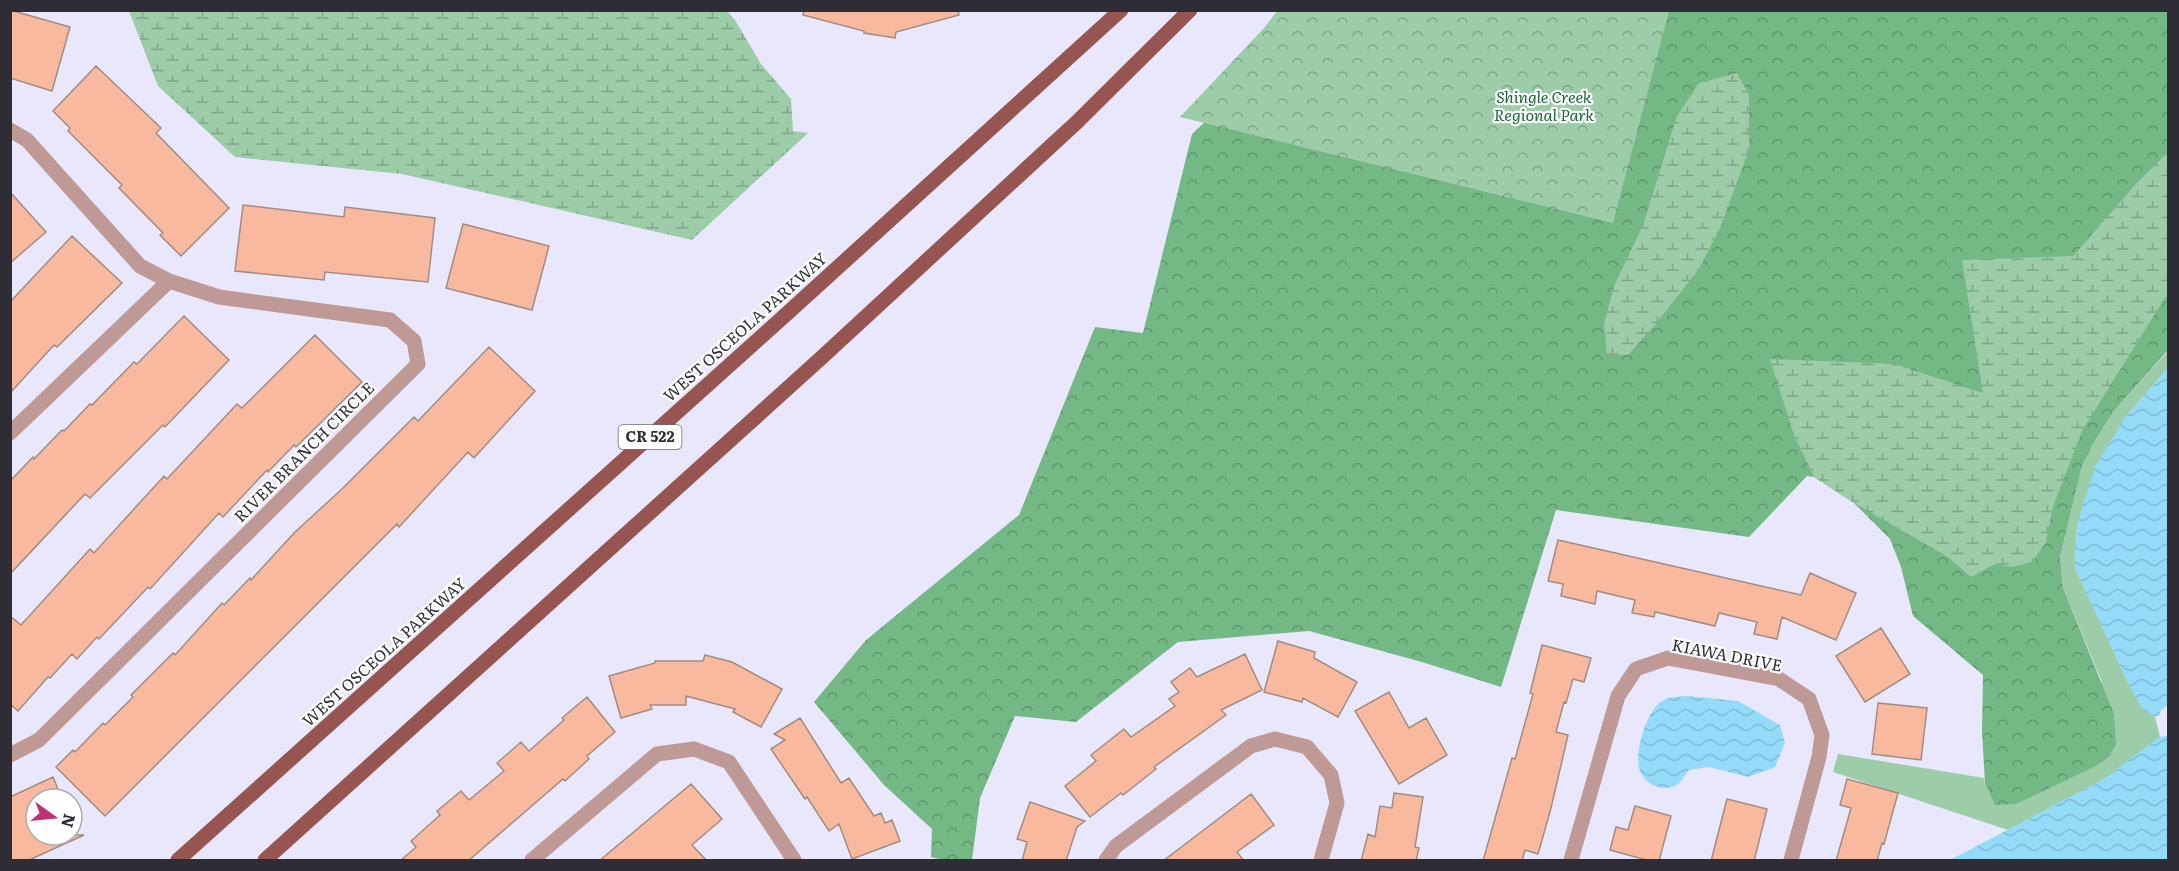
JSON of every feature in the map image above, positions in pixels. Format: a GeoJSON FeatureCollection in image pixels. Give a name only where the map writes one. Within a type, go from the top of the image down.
{"type":"FeatureCollection","features":[{"type":"Feature","properties":{"kind":"main road","name":"WEST OSCEOLA PARKWAY"},"geometry":{"type":"LineString","coordinates":[[178,861],[1121,10]]}},
{"type":"Feature","properties":{"kind":"main road"},"geometry":{"type":"LineString","coordinates":[[265,861],[829,351],[1077,122],[1190,10]]}},
{"type":"Feature","properties":{"kind":"street","name":"RIVER BRANCH CIRCLE"},"geometry":{"type":"LineString","coordinates":[[10,130],[27,140],[140,266],[169,281],[219,297],[390,320],[414,341],[418,364],[39,740],[10,755]]}},
{"type":"Feature","properties":{"kind":"street"},"geometry":{"type":"LineString","coordinates":[[10,433],[169,281]]}},
{"type":"Feature","properties":{"kind":"street","name":"KIAWA DRIVE"},"geometry":{"type":"LineString","coordinates":[[1571,861],[1618,696],[1636,669],[1668,658],[1779,679],[1809,699],[1822,735],[1819,757],[1791,861]]}},
{"type":"Feature","properties":{"kind":"street"},"geometry":{"type":"LineString","coordinates":[[1106,861],[1116,846],[1251,746],[1275,739],[1307,747],[1331,775],[1337,802],[1321,861]]}},
{"type":"Feature","properties":{"kind":"street"},"geometry":{"type":"LineString","coordinates":[[532,861],[657,754],[694,749],[729,762],[794,861]]}},
{"type":"Feature","properties":{"kind":"green space","name":"Shingle Creek Regional Park"},"geometry":{"type":"Polygon","coordinates":[[[1278,10],[1669,11],[1613,223],[1180,117],[1264,28],[1278,10]]]}},
{"type":"Feature","properties":{"kind":"green space"},"geometry":{"type":"Polygon","coordinates":[[[129,11],[727,11],[735,20],[761,64],[791,99],[793,131],[808,133],[692,240],[402,174],[235,157],[158,86],[129,11]]]}},
{"type":"Feature","properties":{"kind":"green space"},"geometry":{"type":"Polygon","coordinates":[[[1666,11],[2168,11],[2168,350],[2113,412],[2093,444],[2082,466],[2060,557],[2063,588],[2114,714],[2116,744],[2109,757],[2096,766],[2016,804],[1995,805],[1985,783],[1982,731],[1983,675],[1913,616],[1901,567],[1890,539],[1854,503],[1814,477],[1807,476],[1749,537],[1556,510],[1501,687],[1422,662],[1309,631],[1178,642],[1076,722],[1015,716],[980,798],[972,860],[944,860],[931,857],[932,829],[884,785],[814,702],[866,640],[1019,515],[1095,327],[1143,333],[1192,134],[1282,50],[1666,11]]]}},
{"type":"Feature","properties":{"kind":"green space"},"geometry":{"type":"Polygon","coordinates":[[[1737,73],[1749,95],[1749,150],[1720,228],[1699,269],[1655,325],[1628,355],[1607,355],[1604,324],[1614,286],[1643,225],[1677,116],[1699,83],[1737,73]]]}},
{"type":"Feature","properties":{"kind":"green space"},"geometry":{"type":"Polygon","coordinates":[[[2168,152],[2168,293],[2082,431],[2053,507],[2046,542],[2032,562],[2012,567],[1995,564],[1971,577],[1948,557],[1854,503],[1814,477],[1794,435],[1770,359],[1894,364],[1983,393],[1962,260],[2073,256],[2135,185],[2168,152]]]}},
{"type":"Feature","properties":{"kind":"green space"},"geometry":{"type":"Polygon","coordinates":[[[2168,351],[2168,368],[2126,416],[2077,525],[2075,568],[2130,687],[2144,711],[2155,716],[2160,737],[2101,781],[2008,830],[1833,772],[1838,754],[1984,778],[1985,784],[2102,682],[2063,588],[2060,557],[2082,466],[2093,444],[2113,412],[2168,351]]]}},
{"type":"Feature","properties":{"kind":"water"},"geometry":{"type":"Polygon","coordinates":[[[2168,368],[2168,705],[2161,710],[2159,716],[2155,716],[2144,711],[2130,687],[2075,568],[2077,525],[2095,467],[2126,416],[2168,368]]]}},
{"type":"Feature","properties":{"kind":"water"},"geometry":{"type":"Polygon","coordinates":[[[1687,696],[1738,701],[1780,725],[1785,743],[1775,767],[1748,777],[1709,767],[1689,770],[1677,785],[1671,787],[1659,787],[1649,783],[1641,774],[1638,760],[1648,720],[1652,711],[1664,700],[1687,696]]]}},
{"type":"Feature","properties":{"kind":"water"},"geometry":{"type":"Polygon","coordinates":[[[2168,736],[2168,860],[1950,860],[2101,781],[2159,737],[2168,736]]]}},
{"type":"Feature","properties":{"kind":"building"},"geometry":{"type":"Polygon","coordinates":[[[10,10],[70,27],[52,91],[10,78],[10,10]]]}},
{"type":"Feature","properties":{"kind":"building"},"geometry":{"type":"Polygon","coordinates":[[[804,10],[958,10],[959,15],[896,32],[895,38],[864,33],[864,31],[803,15],[804,10]]]}},
{"type":"Feature","properties":{"kind":"building"},"geometry":{"type":"Polygon","coordinates":[[[96,66],[161,128],[156,133],[229,208],[181,256],[160,235],[163,233],[119,188],[122,185],[68,131],[70,128],[53,111],[96,66]]]}},
{"type":"Feature","properties":{"kind":"building"},"geometry":{"type":"Polygon","coordinates":[[[10,192],[46,232],[10,263],[10,192]]]}},
{"type":"Feature","properties":{"kind":"building"},"geometry":{"type":"Polygon","coordinates":[[[243,205],[344,217],[345,207],[435,218],[428,282],[325,272],[324,280],[235,271],[243,205]]]}},
{"type":"Feature","properties":{"kind":"building"},"geometry":{"type":"Polygon","coordinates":[[[463,224],[549,246],[532,310],[446,288],[463,224]]]}},
{"type":"Feature","properties":{"kind":"building"},"geometry":{"type":"Polygon","coordinates":[[[72,236],[122,283],[57,347],[54,345],[10,393],[10,302],[72,236]]]}},
{"type":"Feature","properties":{"kind":"building"},"geometry":{"type":"Polygon","coordinates":[[[184,316],[229,360],[165,427],[163,425],[90,498],[85,494],[10,574],[10,481],[90,404],[92,405],[134,362],[137,364],[184,316]]]}},
{"type":"Feature","properties":{"kind":"building"},"geometry":{"type":"Polygon","coordinates":[[[315,335],[362,382],[296,447],[294,445],[268,472],[267,470],[223,517],[219,513],[150,589],[148,587],[77,659],[72,654],[18,711],[10,704],[10,616],[21,625],[90,549],[94,553],[164,476],[167,479],[237,404],[242,408],[315,335]]]}},
{"type":"Feature","properties":{"kind":"building"},"geometry":{"type":"Polygon","coordinates":[[[489,347],[535,391],[474,458],[468,452],[399,527],[397,524],[105,816],[84,795],[84,787],[76,787],[56,767],[73,750],[75,752],[103,723],[105,725],[173,653],[175,655],[222,603],[224,605],[250,578],[251,580],[295,532],[414,417],[418,421],[489,347]]]}},
{"type":"Feature","properties":{"kind":"building"},"geometry":{"type":"Polygon","coordinates":[[[1558,540],[1801,595],[1810,573],[1856,593],[1836,640],[1782,617],[1777,639],[1754,634],[1757,622],[1719,613],[1715,626],[1655,612],[1654,617],[1632,613],[1635,600],[1597,591],[1595,604],[1561,596],[1563,584],[1548,581],[1558,540]]]}},
{"type":"Feature","properties":{"kind":"building"},"geometry":{"type":"Polygon","coordinates":[[[1881,628],[1910,674],[1865,702],[1836,656],[1881,628]]]}},
{"type":"Feature","properties":{"kind":"building"},"geometry":{"type":"Polygon","coordinates":[[[1278,641],[1315,652],[1314,658],[1357,682],[1338,717],[1303,698],[1302,702],[1264,692],[1278,641]]]}},
{"type":"Feature","properties":{"kind":"building"},"geometry":{"type":"Polygon","coordinates":[[[1542,645],[1591,658],[1584,682],[1573,679],[1556,732],[1568,735],[1551,808],[1538,854],[1525,850],[1522,861],[1483,861],[1533,694],[1530,693],[1542,645]]]}},
{"type":"Feature","properties":{"kind":"building"},"geometry":{"type":"Polygon","coordinates":[[[1245,654],[1262,690],[1221,710],[1226,715],[1154,767],[1156,769],[1123,795],[1121,793],[1090,817],[1065,786],[1096,761],[1091,755],[1124,729],[1131,737],[1175,706],[1169,699],[1179,692],[1171,682],[1190,668],[1197,677],[1245,654]]]}},
{"type":"Feature","properties":{"kind":"building"},"geometry":{"type":"Polygon","coordinates":[[[705,655],[732,662],[782,689],[761,727],[733,712],[735,709],[686,696],[686,705],[650,705],[652,709],[621,718],[609,676],[655,663],[655,661],[703,661],[705,655]]]}},
{"type":"Feature","properties":{"kind":"building"},"geometry":{"type":"Polygon","coordinates":[[[1389,692],[1409,728],[1426,718],[1447,755],[1399,784],[1355,711],[1389,692]]]}},
{"type":"Feature","properties":{"kind":"building"},"geometry":{"type":"Polygon","coordinates":[[[587,697],[615,732],[587,756],[589,759],[565,781],[563,779],[468,861],[400,861],[416,847],[411,841],[440,815],[437,811],[461,791],[469,800],[504,771],[497,763],[521,742],[529,751],[587,697]]]}},
{"type":"Feature","properties":{"kind":"building"},"geometry":{"type":"Polygon","coordinates":[[[1878,703],[1927,708],[1921,760],[1872,754],[1878,703]]]}},
{"type":"Feature","properties":{"kind":"building"},"geometry":{"type":"Polygon","coordinates":[[[800,718],[841,783],[849,778],[874,816],[881,813],[885,823],[892,820],[900,841],[852,859],[839,824],[829,831],[771,749],[785,740],[774,734],[800,718]]]}},
{"type":"Feature","properties":{"kind":"building"},"geometry":{"type":"Polygon","coordinates":[[[53,777],[57,787],[32,787],[53,777]]]}},
{"type":"Feature","properties":{"kind":"building"},"geometry":{"type":"Polygon","coordinates":[[[1847,779],[1898,793],[1877,861],[1836,861],[1851,808],[1840,805],[1847,779]]]}},
{"type":"Feature","properties":{"kind":"building"},"geometry":{"type":"Polygon","coordinates":[[[691,784],[722,819],[692,845],[707,861],[599,861],[691,784]]]}},
{"type":"Feature","properties":{"kind":"building"},"geometry":{"type":"Polygon","coordinates":[[[24,790],[24,847],[58,847],[27,861],[10,861],[10,797],[24,790]]]}},
{"type":"Feature","properties":{"kind":"building"},"geometry":{"type":"Polygon","coordinates":[[[1394,793],[1423,797],[1415,847],[1419,848],[1416,861],[1361,861],[1368,834],[1375,837],[1380,806],[1392,808],[1394,793]]]}},
{"type":"Feature","properties":{"kind":"building"},"geometry":{"type":"Polygon","coordinates":[[[1251,794],[1274,825],[1237,852],[1244,861],[1163,861],[1251,794]]]}},
{"type":"Feature","properties":{"kind":"building"},"geometry":{"type":"Polygon","coordinates":[[[1727,799],[1767,809],[1754,861],[1711,861],[1727,799]]]}},
{"type":"Feature","properties":{"kind":"building"},"geometry":{"type":"Polygon","coordinates":[[[1030,802],[1085,821],[1077,827],[1066,861],[1022,861],[1027,842],[1017,839],[1030,802]]]}},
{"type":"Feature","properties":{"kind":"building"},"geometry":{"type":"Polygon","coordinates":[[[1635,806],[1671,816],[1659,861],[1650,861],[1610,850],[1616,827],[1628,830],[1635,806]]]}}]}
